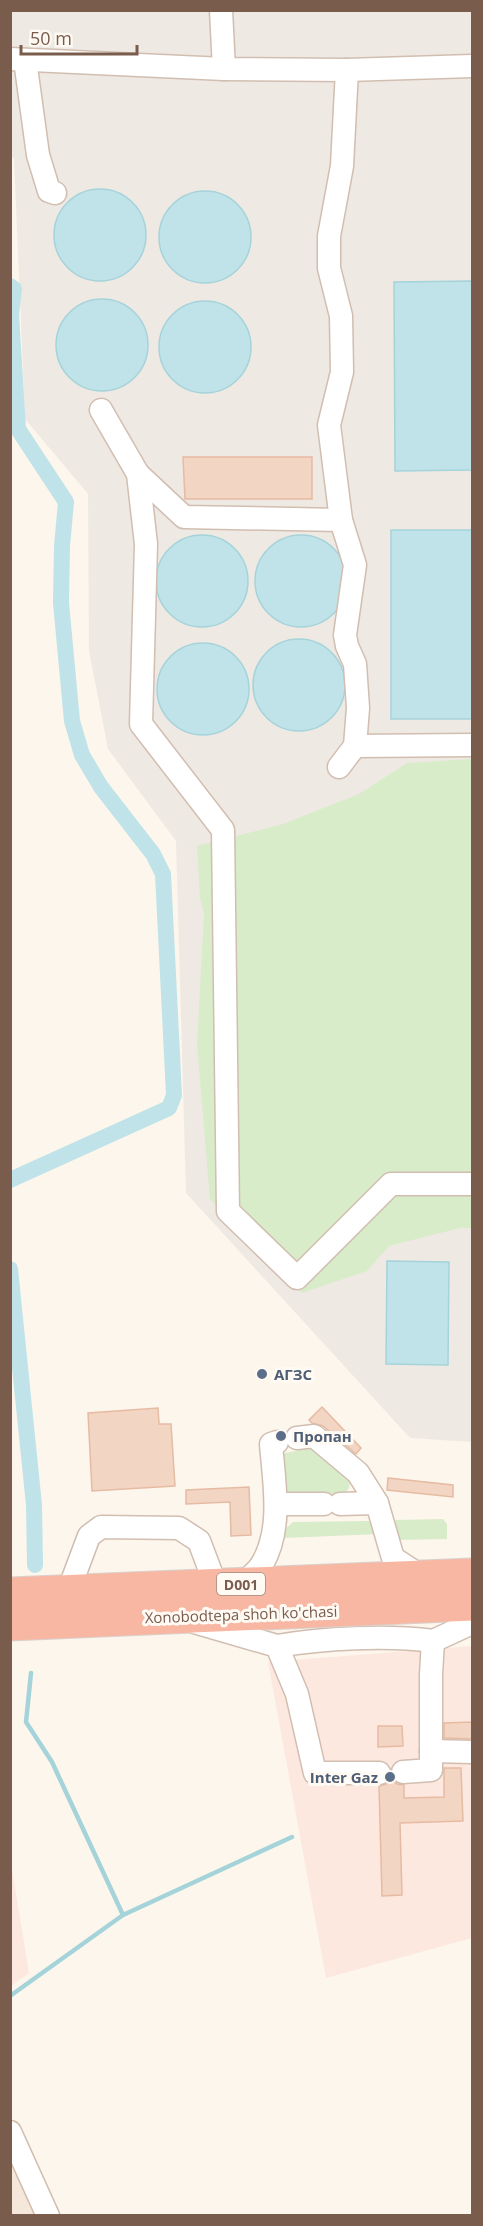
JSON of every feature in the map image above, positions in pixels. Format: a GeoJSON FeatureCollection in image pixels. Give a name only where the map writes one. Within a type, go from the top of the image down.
{"type":"FeatureCollection","features":[{"type":"Feature","properties":{"kind":"highway","name":"Xonobodtepa shoh ko'chasi"},"geometry":{"type":"LineString","coordinates":[[10,1624],[176,1617],[338,1595],[422,1577],[472,1575]]}},
{"type":"Feature","properties":{"kind":"highway","name":"Xonobodtepa shoh ko'chasi"},"geometry":{"type":"LineString","coordinates":[[10,1594],[230,1585],[472,1605]]}},
{"type":"Feature","properties":{"kind":"street"},"geometry":{"type":"LineString","coordinates":[[221,10],[224,69]]}},
{"type":"Feature","properties":{"kind":"street"},"geometry":{"type":"LineString","coordinates":[[56,193],[49,191],[38,156],[18,60],[224,69],[347,70],[472,66]]}},
{"type":"Feature","properties":{"kind":"street"},"geometry":{"type":"LineString","coordinates":[[339,767],[355,746],[358,708],[355,664],[345,635],[356,565],[341,520],[329,425],[342,372],[341,316],[329,268],[329,236],[342,166],[347,70]]}},
{"type":"Feature","properties":{"kind":"street"},"geometry":{"type":"LineString","coordinates":[[101,410],[138,474],[184,517],[341,520]]}},
{"type":"Feature","properties":{"kind":"street"},"geometry":{"type":"LineString","coordinates":[[138,474],[146,544],[141,724],[223,830],[228,1211],[297,1278],[391,1184],[472,1184]]}},
{"type":"Feature","properties":{"kind":"street"},"geometry":{"type":"LineString","coordinates":[[355,746],[472,745]]}},
{"type":"Feature","properties":{"kind":"street"},"geometry":{"type":"LineString","coordinates":[[68,1592],[89,1536],[101,1527],[179,1528],[199,1541],[230,1585],[261,1566],[270,1548],[276,1504],[271,1444],[314,1436],[358,1473],[377,1503],[393,1558],[422,1577]]}},
{"type":"Feature","properties":{"kind":"street"},"geometry":{"type":"LineString","coordinates":[[276,1504],[377,1503]]}},
{"type":"Feature","properties":{"kind":"street"},"geometry":{"type":"LineString","coordinates":[[176,1617],[277,1646],[305,1642],[404,1637],[433,1641],[472,1623]]}},
{"type":"Feature","properties":{"kind":"street"},"geometry":{"type":"LineString","coordinates":[[403,1772],[431,1770],[433,1641]]}},
{"type":"Feature","properties":{"kind":"street"},"geometry":{"type":"LineString","coordinates":[[277,1646],[297,1694],[315,1773],[379,1773]]}},
{"type":"Feature","properties":{"kind":"street"},"geometry":{"type":"LineString","coordinates":[[431,1751],[472,1752]]}},
{"type":"Feature","properties":{"kind":"street"},"geometry":{"type":"LineString","coordinates":[[10,2132],[48,2216]]}},
{"type":"Feature","properties":{"kind":"shaded area"},"geometry":{"type":"Polygon","coordinates":[[[11,11],[472,11],[472,1442],[410,1438],[186,1193],[176,841],[108,749],[89,651],[88,494],[25,419],[14,159],[11,155],[11,11]]]}},
{"type":"Feature","properties":{"kind":"shaded area"},"geometry":{"type":"Polygon","coordinates":[[[472,1646],[472,1938],[326,1978],[268,1662],[472,1646]]]}},
{"type":"Feature","properties":{"kind":"shaded area"},"geometry":{"type":"Polygon","coordinates":[[[11,1863],[29,1973],[10,1986],[11,1863]]]}},
{"type":"Feature","properties":{"kind":"shaded area"},"geometry":{"type":"Polygon","coordinates":[[[11,2131],[51,2215],[11,2215],[11,2131]]]}},
{"type":"Feature","properties":{"kind":"green space"},"geometry":{"type":"Polygon","coordinates":[[[472,759],[472,1228],[460,1228],[389,1246],[367,1271],[302,1293],[210,1199],[197,1044],[204,914],[200,898],[197,846],[283,824],[359,794],[407,763],[472,759]]]}},
{"type":"Feature","properties":{"kind":"green space"},"geometry":{"type":"Polygon","coordinates":[[[321,1446],[351,1478],[349,1488],[345,1493],[291,1495],[278,1487],[276,1461],[285,1453],[321,1446]]]}},
{"type":"Feature","properties":{"kind":"green space"},"geometry":{"type":"Polygon","coordinates":[[[443,1519],[447,1524],[447,1539],[396,1540],[393,1524],[396,1520],[443,1519]]]}},
{"type":"Feature","properties":{"kind":"green space"},"geometry":{"type":"Polygon","coordinates":[[[369,1521],[380,1534],[284,1538],[282,1532],[293,1522],[369,1521]]]}},
{"type":"Feature","properties":{"kind":"water"},"geometry":{"type":"Polygon","coordinates":[[[100,189],[118,192],[133,202],[143,217],[146,235],[143,253],[133,268],[118,278],[100,281],[82,278],[67,268],[57,253],[54,235],[57,217],[67,202],[82,192],[100,189]]]}},
{"type":"Feature","properties":{"kind":"water"},"geometry":{"type":"Polygon","coordinates":[[[205,191],[223,194],[238,204],[248,219],[251,237],[248,255],[238,270],[223,280],[205,283],[187,280],[172,270],[162,255],[159,237],[162,219],[172,204],[187,194],[205,191]]]}},
{"type":"Feature","properties":{"kind":"water"},"geometry":{"type":"Polygon","coordinates":[[[472,281],[472,470],[395,471],[394,282],[472,281]]]}},
{"type":"Feature","properties":{"kind":"water"},"geometry":{"type":"Polygon","coordinates":[[[102,299],[120,302],[135,312],[145,327],[148,345],[145,363],[135,378],[120,388],[102,391],[84,388],[69,378],[59,363],[56,345],[59,327],[69,312],[84,302],[102,299]]]}},
{"type":"Feature","properties":{"kind":"water"},"geometry":{"type":"Polygon","coordinates":[[[205,301],[223,304],[238,314],[248,329],[251,347],[248,365],[238,380],[223,390],[205,393],[187,390],[172,380],[162,365],[159,347],[162,329],[172,314],[187,304],[205,301]]]}},
{"type":"Feature","properties":{"kind":"water"},"geometry":{"type":"Polygon","coordinates":[[[391,530],[472,530],[472,719],[391,719],[391,530]]]}},
{"type":"Feature","properties":{"kind":"water"},"geometry":{"type":"Polygon","coordinates":[[[202,535],[220,538],[235,548],[245,563],[248,581],[245,599],[235,614],[220,624],[202,627],[184,624],[169,614],[159,599],[156,581],[159,563],[169,548],[184,538],[202,535]]]}},
{"type":"Feature","properties":{"kind":"water"},"geometry":{"type":"Polygon","coordinates":[[[301,535],[318,539],[333,549],[343,564],[347,581],[343,598],[333,613],[318,623],[301,627],[284,623],[269,613],[259,598],[255,581],[259,564],[269,549],[284,539],[301,535]]]}},
{"type":"Feature","properties":{"kind":"water"},"geometry":{"type":"Polygon","coordinates":[[[299,639],[317,642],[332,652],[342,667],[345,685],[342,703],[332,718],[317,728],[299,731],[281,728],[266,718],[256,703],[253,685],[256,667],[266,652],[281,642],[299,639]]]}},
{"type":"Feature","properties":{"kind":"water"},"geometry":{"type":"Polygon","coordinates":[[[203,643],[221,646],[236,656],[246,671],[249,689],[246,707],[236,722],[221,732],[203,735],[185,732],[170,722],[160,707],[157,689],[160,671],[170,656],[185,646],[203,643]]]}},
{"type":"Feature","properties":{"kind":"water"},"geometry":{"type":"Polygon","coordinates":[[[387,1261],[449,1262],[448,1365],[386,1364],[387,1261]]]}},
{"type":"Feature","properties":{"kind":"building"},"geometry":{"type":"Polygon","coordinates":[[[183,457],[312,457],[312,499],[185,499],[183,457]]]}},
{"type":"Feature","properties":{"kind":"building"},"geometry":{"type":"Polygon","coordinates":[[[322,1407],[361,1448],[356,1454],[323,1426],[309,1420],[322,1407]]]}},
{"type":"Feature","properties":{"kind":"building"},"geometry":{"type":"Polygon","coordinates":[[[158,1408],[159,1424],[171,1424],[175,1486],[92,1491],[88,1413],[158,1408]]]}},
{"type":"Feature","properties":{"kind":"building"},"geometry":{"type":"Polygon","coordinates":[[[388,1478],[453,1485],[453,1497],[387,1490],[388,1478]]]}},
{"type":"Feature","properties":{"kind":"building"},"geometry":{"type":"Polygon","coordinates":[[[249,1487],[251,1535],[231,1536],[230,1502],[186,1504],[186,1490],[249,1487]]]}},
{"type":"Feature","properties":{"kind":"building"},"geometry":{"type":"Polygon","coordinates":[[[472,1722],[472,1739],[444,1738],[444,1723],[472,1722]]]}},
{"type":"Feature","properties":{"kind":"building"},"geometry":{"type":"Polygon","coordinates":[[[378,1726],[402,1726],[403,1746],[378,1747],[378,1726]]]}},
{"type":"Feature","properties":{"kind":"building"},"geometry":{"type":"Polygon","coordinates":[[[444,1768],[461,1768],[463,1821],[400,1823],[402,1895],[382,1896],[379,1786],[386,1784],[391,1778],[397,1784],[404,1785],[404,1798],[444,1797],[444,1768]]]}},
{"type":"Feature","properties":{"kind":"waterway"},"geometry":{"type":"LineString","coordinates":[[10,286],[14,289],[11,314],[18,429],[66,502],[62,546],[61,603],[72,721],[82,755],[101,787],[153,854],[163,874],[174,1095],[169,1108],[10,1180]]}},
{"type":"Feature","properties":{"kind":"waterway"},"geometry":{"type":"LineString","coordinates":[[10,1269],[34,1505],[35,1565]]}},
{"type":"Feature","properties":{"kind":"waterway"},"geometry":{"type":"LineString","coordinates":[[31,1673],[26,1722],[52,1762],[123,1915]]}},
{"type":"Feature","properties":{"kind":"waterway"},"geometry":{"type":"LineString","coordinates":[[10,1996],[123,1915],[292,1837]]}},
{"type":"Feature","properties":{"kind":"place","name":"АГЗС"},"geometry":{"type":"Point","coordinates":[262,1374]}},
{"type":"Feature","properties":{"kind":"place","name":"Пропан"},"geometry":{"type":"Point","coordinates":[281,1436]}},
{"type":"Feature","properties":{"kind":"place","name":"Inter Gaz"},"geometry":{"type":"Point","coordinates":[390,1777]}}]}
